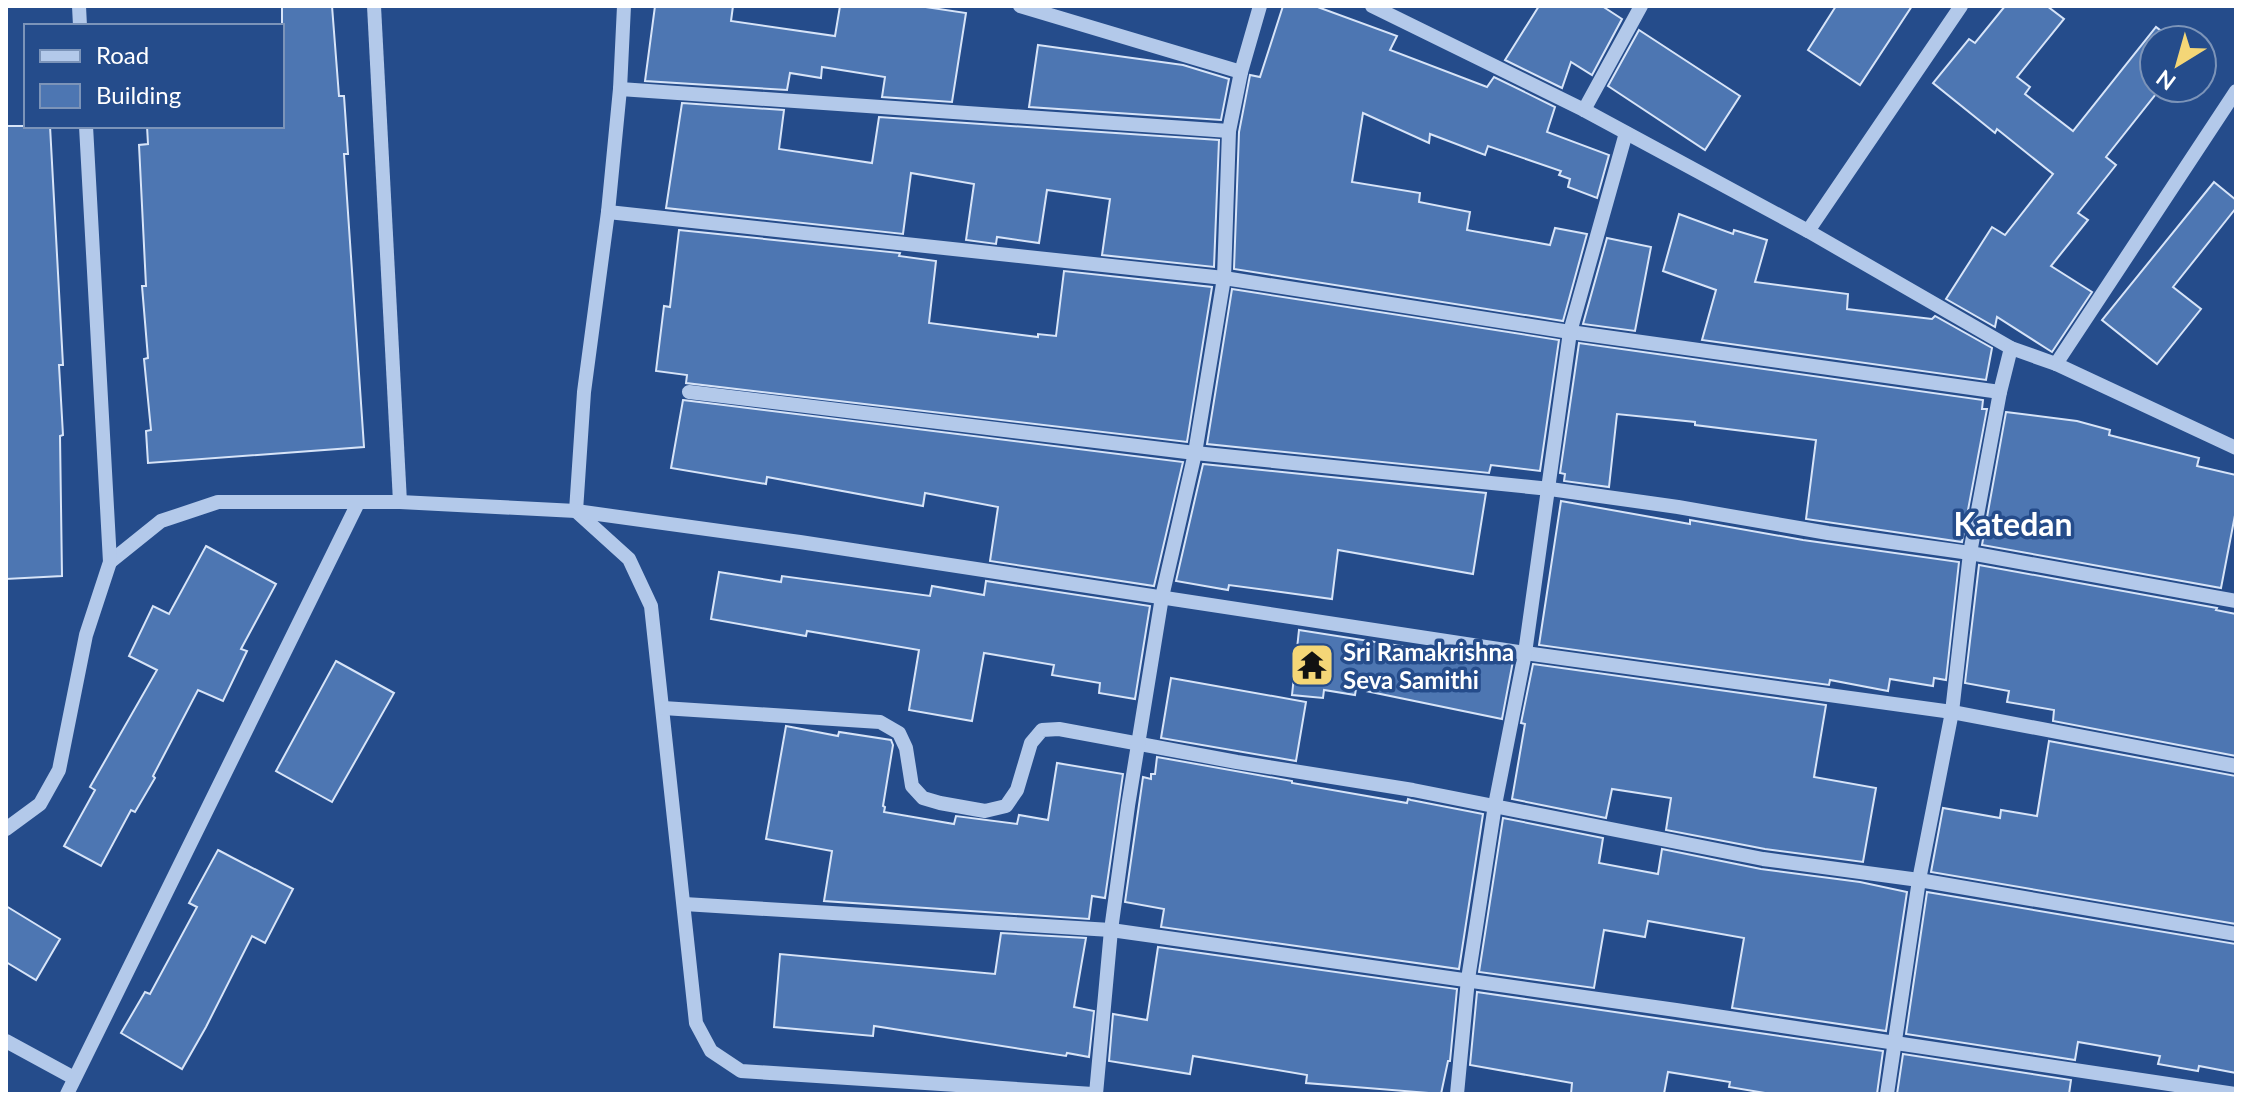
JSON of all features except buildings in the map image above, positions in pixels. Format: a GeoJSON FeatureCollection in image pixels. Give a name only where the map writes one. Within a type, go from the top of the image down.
{"type":"FeatureCollection","features":[{"type":"Feature","properties":{"kind":"street"},"geometry":{"type":"LineString","coordinates":[[374,6],[400,502]]}},
{"type":"Feature","properties":{"kind":"street"},"geometry":{"type":"LineString","coordinates":[[576,511],[584,392],[608,212],[620,89],[624,6]]}},
{"type":"Feature","properties":{"kind":"street"},"geometry":{"type":"LineString","coordinates":[[1020,6],[1241,72]]}},
{"type":"Feature","properties":{"kind":"street"},"geometry":{"type":"LineString","coordinates":[[576,511],[629,559],[651,606],[696,1023],[711,1051],[741,1071],[1095,1094],[1111,930],[1138,743],[1162,597],[1195,453],[1224,278],[1229,131],[1241,72],[1260,6]]}},
{"type":"Feature","properties":{"kind":"street"},"geometry":{"type":"LineString","coordinates":[[1372,6],[1584,110],[1808,231],[2011,348],[2056,364],[2236,448]]}},
{"type":"Feature","properties":{"kind":"street"},"geometry":{"type":"LineString","coordinates":[[1584,110],[1641,6]]}},
{"type":"Feature","properties":{"kind":"street"},"geometry":{"type":"LineString","coordinates":[[1808,231],[1961,6]]}},
{"type":"Feature","properties":{"kind":"street"},"geometry":{"type":"LineString","coordinates":[[620,89],[1229,131]]}},
{"type":"Feature","properties":{"kind":"street"},"geometry":{"type":"LineString","coordinates":[[2056,364],[2236,91]]}},
{"type":"Feature","properties":{"kind":"street"},"geometry":{"type":"LineString","coordinates":[[6,829],[40,804],[59,770],[86,635],[110,562],[86,128]]}},
{"type":"Feature","properties":{"kind":"street"},"geometry":{"type":"LineString","coordinates":[[1457,1094],[1468,979],[1495,805],[1525,653],[1570,332],[1626,133]]}},
{"type":"Feature","properties":{"kind":"street"},"geometry":{"type":"LineString","coordinates":[[608,212],[1224,278],[1570,332],[2000,392]]}},
{"type":"Feature","properties":{"kind":"street"},"geometry":{"type":"LineString","coordinates":[[1887,1094],[1919,880],[1952,712],[1970,553],[2011,348]]}},
{"type":"Feature","properties":{"kind":"street"},"geometry":{"type":"LineString","coordinates":[[689,392],[1195,453],[1550,489],[1970,553],[2236,601]]}},
{"type":"Feature","properties":{"kind":"street"},"geometry":{"type":"LineString","coordinates":[[110,562],[161,521],[218,502],[400,502],[576,511],[1525,653],[1952,712],[2236,766]]}},
{"type":"Feature","properties":{"kind":"street"},"geometry":{"type":"LineString","coordinates":[[67,1094],[358,503]]}},
{"type":"Feature","properties":{"kind":"street"},"geometry":{"type":"LineString","coordinates":[[663,708],[880,722],[899,733],[906,748],[912,786],[923,798],[985,811],[1006,806],[1017,790],[1031,743],[1042,730],[1059,729],[1495,805],[1763,859],[1919,880],[2236,934]]}},
{"type":"Feature","properties":{"kind":"street"},"geometry":{"type":"LineString","coordinates":[[684,904],[1111,930],[1468,979],[2235,1094]]}},
{"type":"Feature","properties":{"kind":"street"},"geometry":{"type":"LineString","coordinates":[[6,1041],[74,1078]]}},
{"type":"Feature","properties":{"kind":"place","name":"Sri Ramakrishna Seva Samithi"},"geometry":{"type":"Point","coordinates":[1312,665]}},
{"type":"Feature","properties":{"kind":"district","name":"Katedan"},"geometry":{"type":"Point","coordinates":[2013,523]}}]}
